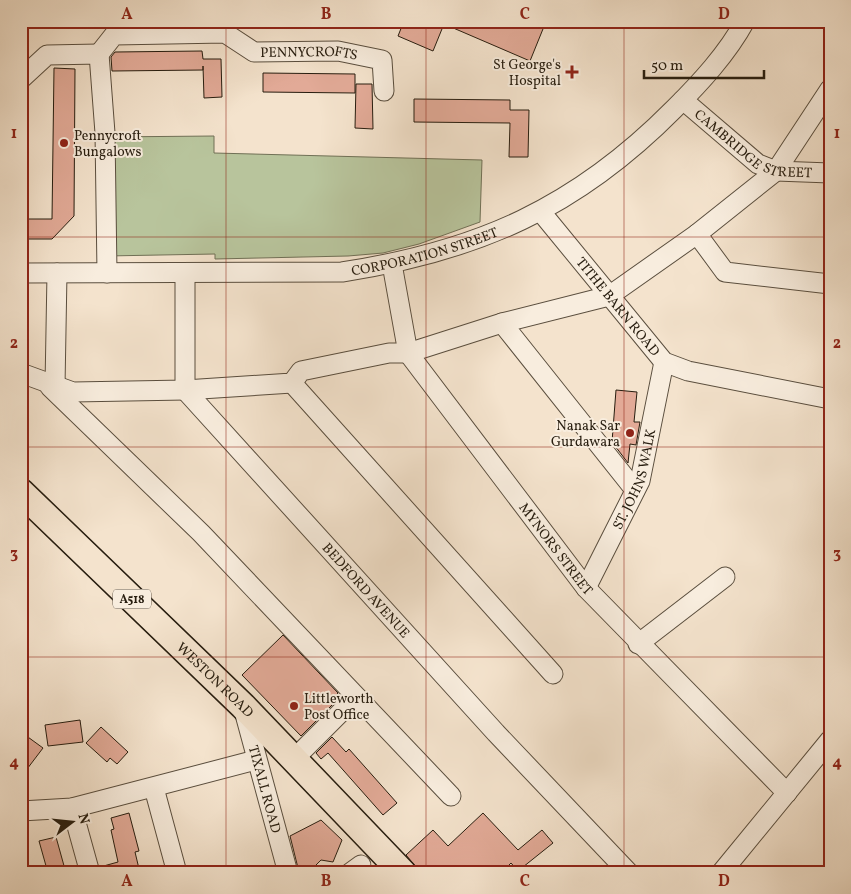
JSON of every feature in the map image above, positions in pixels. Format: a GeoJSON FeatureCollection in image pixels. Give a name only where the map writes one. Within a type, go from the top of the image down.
{"type":"FeatureCollection","features":[{"type":"Feature","properties":{"kind":"highway","name":"WESTON ROAD"},"geometry":{"type":"LineString","coordinates":[[21,492],[243,706],[404,873]]}},
{"type":"Feature","properties":{"kind":"street","name":"CORPORATION STREET"},"geometry":{"type":"LineString","coordinates":[[21,273],[185,274],[342,272],[392,264],[466,243],[541,212],[587,184],[623,157],[683,100],[712,68],[745,21]]}},
{"type":"Feature","properties":{"kind":"street","name":"PENNYCROFTS"},"geometry":{"type":"LineString","coordinates":[[99,54],[118,28],[225,33],[254,52],[338,51],[382,60],[384,91]]}},
{"type":"Feature","properties":{"kind":"street"},"geometry":{"type":"LineString","coordinates":[[21,79],[47,54],[99,54],[105,133],[106,274]]}},
{"type":"Feature","properties":{"kind":"street"},"geometry":{"type":"LineString","coordinates":[[21,373],[73,392],[185,390],[292,383],[301,371],[389,354],[408,353],[502,323],[609,296],[697,234],[776,171],[830,88]]}},
{"type":"Feature","properties":{"kind":"street","name":"CAMBRIDGE STREET"},"geometry":{"type":"LineString","coordinates":[[683,100],[758,164],[776,171],[830,173]]}},
{"type":"Feature","properties":{"kind":"street","name":"TITHE BARN ROAD"},"geometry":{"type":"LineString","coordinates":[[541,212],[664,362],[688,372],[830,399]]}},
{"type":"Feature","properties":{"kind":"street"},"geometry":{"type":"LineString","coordinates":[[697,234],[725,272],[830,284]]}},
{"type":"Feature","properties":{"kind":"street","name":"MYNORS STREET"},"geometry":{"type":"LineString","coordinates":[[392,264],[408,353],[586,588],[638,644],[787,793]]}},
{"type":"Feature","properties":{"kind":"street"},"geometry":{"type":"LineString","coordinates":[[57,273],[50,384],[201,533],[451,796]]}},
{"type":"Feature","properties":{"kind":"street"},"geometry":{"type":"LineString","coordinates":[[185,274],[185,390]]}},
{"type":"Feature","properties":{"kind":"street"},"geometry":{"type":"LineString","coordinates":[[502,323],[635,490]]}},
{"type":"Feature","properties":{"kind":"street","name":"ST. JOHNS WALK"},"geometry":{"type":"LineString","coordinates":[[586,588],[640,481],[664,362]]}},
{"type":"Feature","properties":{"kind":"street"},"geometry":{"type":"LineString","coordinates":[[292,383],[553,674]]}},
{"type":"Feature","properties":{"kind":"street","name":"BEDFORD AVENUE"},"geometry":{"type":"LineString","coordinates":[[185,390],[522,769],[629,873]]}},
{"type":"Feature","properties":{"kind":"street"},"geometry":{"type":"LineString","coordinates":[[638,644],[725,577]]}},
{"type":"Feature","properties":{"kind":"street"},"geometry":{"type":"LineString","coordinates":[[295,758],[356,697]]}},
{"type":"Feature","properties":{"kind":"street","name":"TIXALL ROAD"},"geometry":{"type":"LineString","coordinates":[[243,706],[288,873]]}},
{"type":"Feature","properties":{"kind":"street"},"geometry":{"type":"LineString","coordinates":[[721,873],[830,740]]}},
{"type":"Feature","properties":{"kind":"street"},"geometry":{"type":"LineString","coordinates":[[21,811],[72,808],[256,760]]}},
{"type":"Feature","properties":{"kind":"street"},"geometry":{"type":"LineString","coordinates":[[154,788],[177,873]]}},
{"type":"Feature","properties":{"kind":"street"},"geometry":{"type":"LineString","coordinates":[[72,808],[90,873]]}},
{"type":"Feature","properties":{"kind":"green space"},"geometry":{"type":"Polygon","coordinates":[[[214,136],[214,153],[482,160],[480,222],[419,244],[383,253],[348,256],[215,259],[215,254],[106,256],[104,137],[214,136]]]}},
{"type":"Feature","properties":{"kind":"building"},"geometry":{"type":"Polygon","coordinates":[[[404,21],[538,21],[545,24],[530,61],[444,24],[433,51],[398,36],[404,21]]]}},
{"type":"Feature","properties":{"kind":"building"},"geometry":{"type":"Polygon","coordinates":[[[202,51],[203,59],[221,59],[222,97],[204,98],[203,66],[203,70],[112,71],[111,57],[115,52],[202,51]]]}},
{"type":"Feature","properties":{"kind":"building","name":"Pennycroft Bungalows"},"geometry":{"type":"Polygon","coordinates":[[[54,68],[75,69],[74,216],[52,239],[21,239],[21,219],[52,219],[54,68]]]}},
{"type":"Feature","properties":{"kind":"building"},"geometry":{"type":"Polygon","coordinates":[[[263,73],[355,74],[355,93],[263,92],[263,73]]]}},
{"type":"Feature","properties":{"kind":"building"},"geometry":{"type":"Polygon","coordinates":[[[356,84],[372,84],[373,129],[355,128],[356,84]]]}},
{"type":"Feature","properties":{"kind":"building"},"geometry":{"type":"Polygon","coordinates":[[[414,99],[510,100],[510,110],[529,110],[528,157],[509,157],[510,123],[414,122],[414,99]]]}},
{"type":"Feature","properties":{"kind":"building","name":"Nanak Sar Gurdawara"},"geometry":{"type":"Polygon","coordinates":[[[616,390],[637,392],[634,422],[640,422],[636,445],[630,444],[628,463],[612,442],[616,390]]]}},
{"type":"Feature","properties":{"kind":"building"},"geometry":{"type":"Polygon","coordinates":[[[283,635],[338,693],[333,699],[335,702],[301,736],[242,675],[283,635]]]}},
{"type":"Feature","properties":{"kind":"building"},"geometry":{"type":"Polygon","coordinates":[[[80,720],[83,742],[48,746],[45,725],[80,720]]]}},
{"type":"Feature","properties":{"kind":"building"},"geometry":{"type":"Polygon","coordinates":[[[101,727],[128,752],[117,764],[110,758],[107,762],[86,743],[101,727]]]}},
{"type":"Feature","properties":{"kind":"building"},"geometry":{"type":"Polygon","coordinates":[[[21,732],[43,748],[21,777],[21,732]]]}},
{"type":"Feature","properties":{"kind":"building"},"geometry":{"type":"Polygon","coordinates":[[[332,737],[346,752],[349,749],[397,803],[383,815],[328,753],[321,759],[316,753],[332,737]]]}},
{"type":"Feature","properties":{"kind":"building"},"geometry":{"type":"Polygon","coordinates":[[[129,813],[139,851],[135,852],[140,873],[101,873],[100,867],[118,862],[111,830],[114,829],[111,818],[129,813]]]}},
{"type":"Feature","properties":{"kind":"building"},"geometry":{"type":"Polygon","coordinates":[[[483,813],[518,850],[542,830],[553,843],[518,871],[511,863],[501,873],[421,873],[406,855],[433,830],[448,846],[483,813]]]}},
{"type":"Feature","properties":{"kind":"building"},"geometry":{"type":"Polygon","coordinates":[[[321,820],[342,840],[333,862],[321,860],[308,873],[304,866],[298,868],[290,836],[321,820]]]}},
{"type":"Feature","properties":{"kind":"building"},"geometry":{"type":"Polygon","coordinates":[[[56,837],[66,873],[48,873],[39,841],[56,837]]]}},
{"type":"Feature","properties":{"kind":"place","name":"St George's Hospital"},"geometry":{"type":"Point","coordinates":[572,72]}},
{"type":"Feature","properties":{"kind":"place","name":"Pennycroft Bungalows"},"geometry":{"type":"Point","coordinates":[64,143]}},
{"type":"Feature","properties":{"kind":"place","name":"Nanak Sar Gurdawara"},"geometry":{"type":"Point","coordinates":[630,433]}},
{"type":"Feature","properties":{"kind":"place","name":"Littleworth Post Office"},"geometry":{"type":"Point","coordinates":[294,706]}}]}
